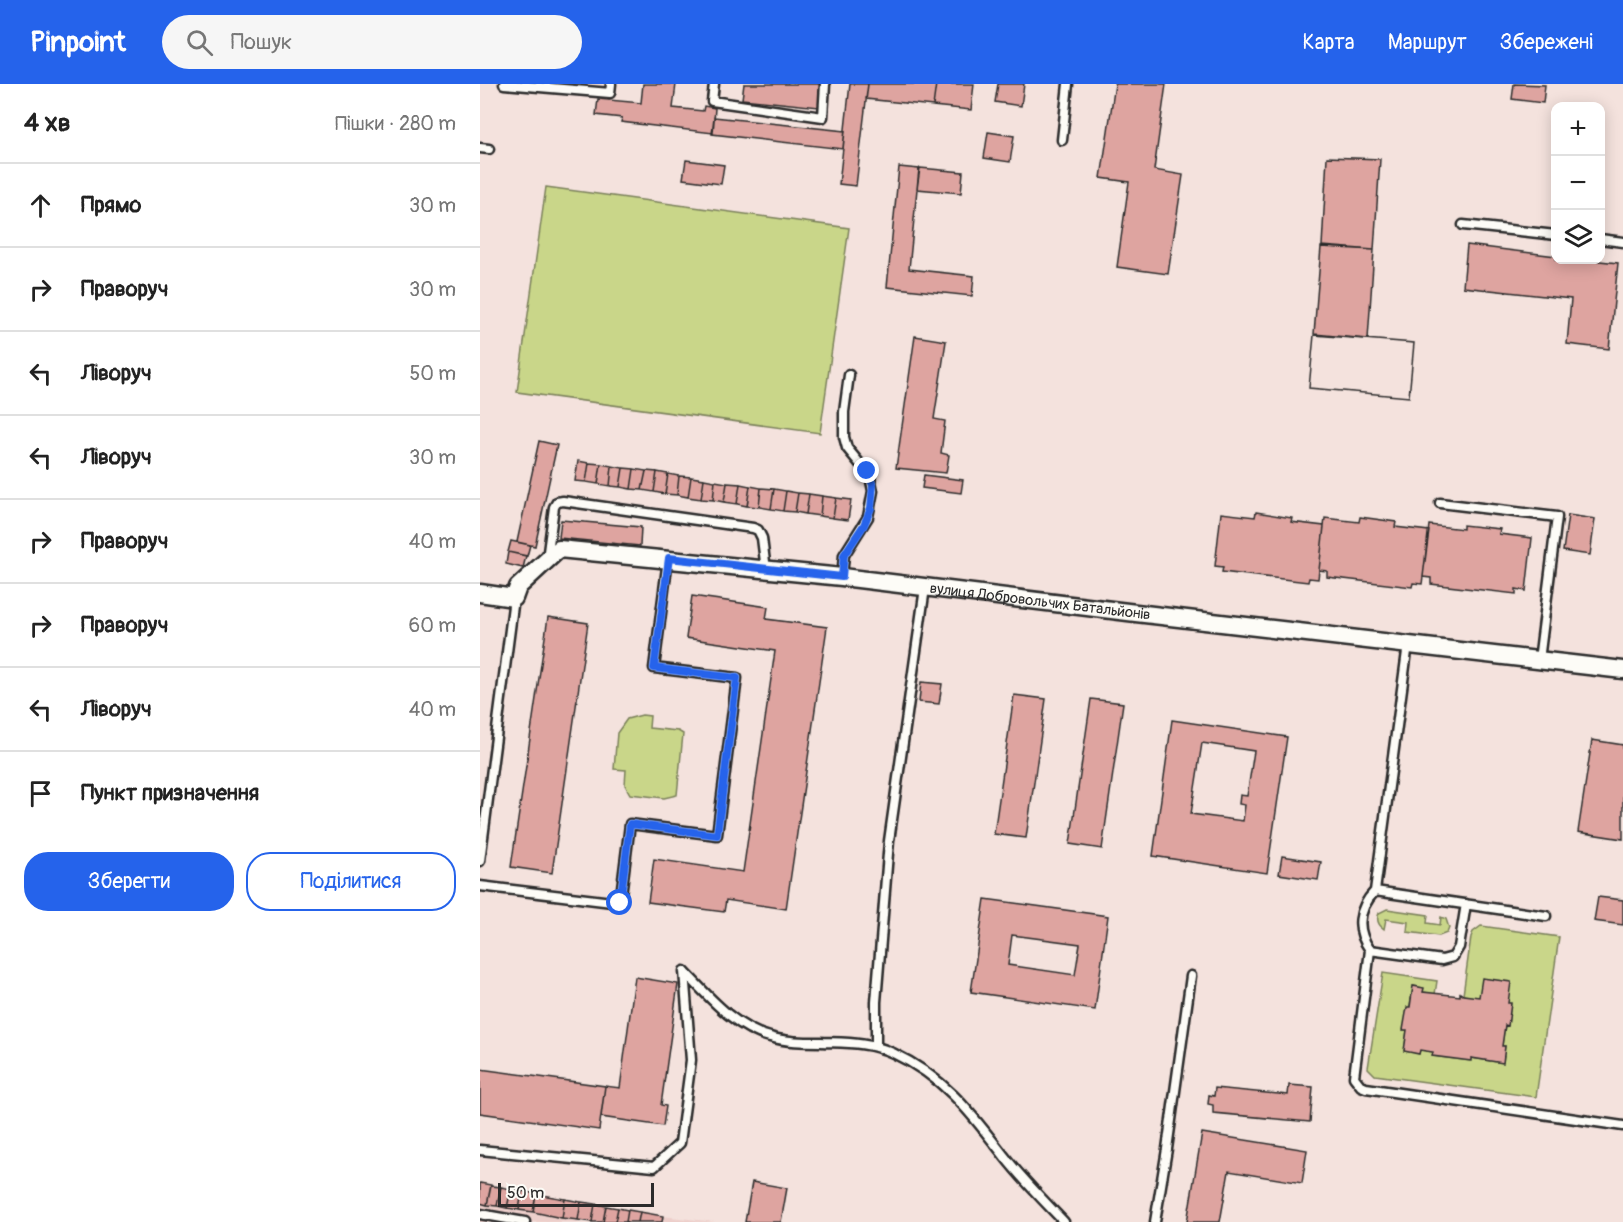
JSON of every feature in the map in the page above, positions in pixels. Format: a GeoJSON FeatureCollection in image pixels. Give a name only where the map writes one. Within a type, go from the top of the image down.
{"type":"FeatureCollection","features":[{"type":"Feature","properties":{"kind":"street","name":"вулиця Добровольчих Батальйонів"},"geometry":{"type":"LineString","coordinates":[[514,598],[518,587],[560,549],[669,558],[842,577],[1623,670]]}},
{"type":"Feature","properties":{"kind":"street"},"geometry":{"type":"LineString","coordinates":[[480,593],[514,598]]}},
{"type":"Feature","properties":{"kind":"lane"},"geometry":{"type":"LineString","coordinates":[[504,84],[610,93],[611,84]]}},
{"type":"Feature","properties":{"kind":"lane"},"geometry":{"type":"LineString","coordinates":[[714,84],[712,101],[823,117],[825,84]]}},
{"type":"Feature","properties":{"kind":"lane"},"geometry":{"type":"LineString","coordinates":[[1062,140],[1068,84]]}},
{"type":"Feature","properties":{"kind":"lane"},"geometry":{"type":"LineString","coordinates":[[1463,225],[1551,234]]}},
{"type":"Feature","properties":{"kind":"lane"},"geometry":{"type":"LineString","coordinates":[[1605,240],[1623,242]]}},
{"type":"Feature","properties":{"kind":"lane"},"geometry":{"type":"LineString","coordinates":[[842,577],[844,555],[868,517],[873,491],[870,476],[847,448],[843,437],[849,375]]}},
{"type":"Feature","properties":{"kind":"lane"},"geometry":{"type":"LineString","coordinates":[[547,559],[554,507],[557,502],[563,501],[753,528],[758,530],[762,538],[766,570]]}},
{"type":"Feature","properties":{"kind":"lane"},"geometry":{"type":"LineString","coordinates":[[1440,503],[1557,517],[1539,660]]}},
{"type":"Feature","properties":{"kind":"lane"},"geometry":{"type":"LineString","coordinates":[[480,886],[620,903],[630,824],[717,835],[737,678],[654,668],[669,558]]}},
{"type":"Feature","properties":{"kind":"lane"},"geometry":{"type":"LineString","coordinates":[[876,1047],[876,1002],[886,865],[925,588]]}},
{"type":"Feature","properties":{"kind":"lane"},"geometry":{"type":"LineString","coordinates":[[480,861],[514,598]]}},
{"type":"Feature","properties":{"kind":"lane"},"geometry":{"type":"LineString","coordinates":[[1408,644],[1375,891],[1365,904],[1360,927],[1360,934],[1370,950],[1354,1077],[1361,1086],[1623,1126]]}},
{"type":"Feature","properties":{"kind":"lane"},"geometry":{"type":"LineString","coordinates":[[1375,891],[1546,916]]}},
{"type":"Feature","properties":{"kind":"lane"},"geometry":{"type":"LineString","coordinates":[[1370,950],[1448,960],[1458,952],[1460,947],[1466,904]]}},
{"type":"Feature","properties":{"kind":"lane"},"geometry":{"type":"LineString","coordinates":[[480,1150],[654,1167],[680,1143],[691,1060],[684,971],[732,1016],[764,1035],[786,1040],[876,1047],[894,1053],[912,1063],[950,1090],[971,1112],[1006,1158],[1064,1222]]}},
{"type":"Feature","properties":{"kind":"lane"},"geometry":{"type":"LineString","coordinates":[[1155,1222],[1191,976]]}},
{"type":"Feature","properties":{"kind":"lane"},"geometry":{"type":"LineString","coordinates":[[480,1214],[525,1222]]}},
{"type":"Feature","properties":{"kind":"shaded area"},"geometry":{"type":"Polygon","coordinates":[[[480,1183],[662,1216],[715,1222],[480,1222],[480,1183]]]}},
{"type":"Feature","properties":{"kind":"green space"},"geometry":{"type":"Polygon","coordinates":[[[546,187],[849,228],[820,433],[517,392],[546,187]]]}},
{"type":"Feature","properties":{"kind":"green space"},"geometry":{"type":"Polygon","coordinates":[[[642,715],[650,716],[649,728],[678,731],[683,734],[677,795],[664,798],[630,794],[625,785],[626,770],[614,769],[617,733],[627,719],[642,715]]]}},
{"type":"Feature","properties":{"kind":"green space"},"geometry":{"type":"Polygon","coordinates":[[[1387,909],[1428,915],[1427,923],[1440,925],[1441,917],[1446,919],[1449,928],[1447,933],[1439,936],[1407,932],[1408,922],[1386,919],[1384,929],[1379,924],[1378,918],[1379,913],[1387,909]]]}},
{"type":"Feature","properties":{"kind":"green space"},"geometry":{"type":"Polygon","coordinates":[[[1481,926],[1559,937],[1536,1097],[1375,1075],[1368,1068],[1383,973],[1437,981],[1435,994],[1423,992],[1423,988],[1414,986],[1404,1030],[1407,1030],[1404,1051],[1419,1053],[1420,1050],[1433,1052],[1433,1056],[1503,1063],[1505,1046],[1502,1046],[1511,1004],[1463,995],[1471,937],[1473,932],[1481,926]]]}},
{"type":"Feature","properties":{"kind":"building"},"geometry":{"type":"Polygon","coordinates":[[[643,84],[676,84],[673,108],[703,111],[704,106],[715,108],[713,133],[621,122],[622,118],[596,115],[598,99],[641,103],[643,84]]]}},
{"type":"Feature","properties":{"kind":"building"},"geometry":{"type":"Polygon","coordinates":[[[744,84],[821,84],[819,107],[742,99],[744,84]]]}},
{"type":"Feature","properties":{"kind":"building"},"geometry":{"type":"Polygon","coordinates":[[[850,84],[868,84],[856,186],[839,184],[850,84]]]}},
{"type":"Feature","properties":{"kind":"building"},"geometry":{"type":"Polygon","coordinates":[[[868,84],[936,84],[933,106],[866,99],[868,84]]]}},
{"type":"Feature","properties":{"kind":"building"},"geometry":{"type":"Polygon","coordinates":[[[936,84],[974,84],[971,110],[933,106],[936,84]]]}},
{"type":"Feature","properties":{"kind":"building"},"geometry":{"type":"Polygon","coordinates":[[[998,84],[1024,84],[1021,106],[995,102],[998,84]]]}},
{"type":"Feature","properties":{"kind":"building"},"geometry":{"type":"Polygon","coordinates":[[[1115,84],[1166,84],[1154,170],[1183,175],[1168,274],[1117,267],[1129,182],[1101,178],[1115,84]]]}},
{"type":"Feature","properties":{"kind":"building"},"geometry":{"type":"Polygon","coordinates":[[[1514,84],[1545,85],[1543,103],[1512,99],[1514,84]]]}},
{"type":"Feature","properties":{"kind":"building"},"geometry":{"type":"Polygon","coordinates":[[[714,117],[845,131],[843,149],[712,134],[714,117]]]}},
{"type":"Feature","properties":{"kind":"building"},"geometry":{"type":"Polygon","coordinates":[[[988,132],[1014,136],[1010,162],[984,158],[988,132]]]}},
{"type":"Feature","properties":{"kind":"building"},"geometry":{"type":"Polygon","coordinates":[[[1327,157],[1380,159],[1374,250],[1322,246],[1327,157]]]}},
{"type":"Feature","properties":{"kind":"building"},"geometry":{"type":"Polygon","coordinates":[[[686,160],[724,165],[721,184],[683,179],[686,160]]]}},
{"type":"Feature","properties":{"kind":"building"},"geometry":{"type":"Polygon","coordinates":[[[899,167],[919,169],[909,269],[974,276],[972,296],[887,287],[899,167]]]}},
{"type":"Feature","properties":{"kind":"building"},"geometry":{"type":"Polygon","coordinates":[[[920,168],[963,172],[961,193],[917,189],[920,168]]]}},
{"type":"Feature","properties":{"kind":"building"},"geometry":{"type":"Polygon","coordinates":[[[1467,245],[1551,255],[1551,264],[1618,263],[1609,349],[1567,344],[1571,299],[1463,287],[1467,245]]]}},
{"type":"Feature","properties":{"kind":"building"},"geometry":{"type":"Polygon","coordinates":[[[1321,247],[1374,250],[1368,339],[1314,334],[1321,247]]]}},
{"type":"Feature","properties":{"kind":"building"},"geometry":{"type":"Polygon","coordinates":[[[1314,335],[1414,343],[1409,397],[1309,388],[1314,335]]]}},
{"type":"Feature","properties":{"kind":"building"},"geometry":{"type":"Polygon","coordinates":[[[1314,335],[1414,343],[1409,397],[1309,388],[1314,335]]]}},
{"type":"Feature","properties":{"kind":"building"},"geometry":{"type":"Polygon","coordinates":[[[915,336],[946,341],[934,419],[945,421],[941,453],[949,455],[946,473],[896,468],[915,336]]]}},
{"type":"Feature","properties":{"kind":"building"},"geometry":{"type":"Polygon","coordinates":[[[539,441],[557,445],[535,546],[517,542],[539,441]]]}},
{"type":"Feature","properties":{"kind":"building"},"geometry":{"type":"Polygon","coordinates":[[[578,461],[589,463],[586,482],[575,481],[578,461]]]}},
{"type":"Feature","properties":{"kind":"building"},"geometry":{"type":"Polygon","coordinates":[[[589,463],[601,464],[598,484],[586,482],[589,463]]]}},
{"type":"Feature","properties":{"kind":"building"},"geometry":{"type":"Polygon","coordinates":[[[601,464],[612,466],[610,486],[598,484],[601,464]]]}},
{"type":"Feature","properties":{"kind":"building"},"geometry":{"type":"Polygon","coordinates":[[[612,466],[623,468],[620,487],[610,486],[612,466]]]}},
{"type":"Feature","properties":{"kind":"building"},"geometry":{"type":"Polygon","coordinates":[[[623,468],[634,469],[631,489],[620,487],[623,468]]]}},
{"type":"Feature","properties":{"kind":"building"},"geometry":{"type":"Polygon","coordinates":[[[634,469],[646,471],[642,490],[631,489],[634,469]]]}},
{"type":"Feature","properties":{"kind":"building"},"geometry":{"type":"Polygon","coordinates":[[[646,471],[657,472],[654,492],[642,490],[646,471]]]}},
{"type":"Feature","properties":{"kind":"building"},"geometry":{"type":"Polygon","coordinates":[[[657,472],[668,474],[665,494],[654,492],[657,472]]]}},
{"type":"Feature","properties":{"kind":"building"},"geometry":{"type":"Polygon","coordinates":[[[668,474],[679,476],[677,495],[665,494],[668,474]]]}},
{"type":"Feature","properties":{"kind":"building"},"geometry":{"type":"Polygon","coordinates":[[[924,475],[963,480],[961,493],[922,488],[924,475]]]}},
{"type":"Feature","properties":{"kind":"building"},"geometry":{"type":"Polygon","coordinates":[[[679,476],[691,477],[688,497],[677,495],[679,476]]]}},
{"type":"Feature","properties":{"kind":"building"},"geometry":{"type":"Polygon","coordinates":[[[691,477],[704,479],[701,499],[688,497],[691,477]]]}},
{"type":"Feature","properties":{"kind":"building"},"geometry":{"type":"Polygon","coordinates":[[[704,479],[715,481],[713,500],[701,499],[704,479]]]}},
{"type":"Feature","properties":{"kind":"building"},"geometry":{"type":"Polygon","coordinates":[[[715,481],[727,483],[724,502],[713,500],[715,481]]]}},
{"type":"Feature","properties":{"kind":"building"},"geometry":{"type":"Polygon","coordinates":[[[727,483],[740,484],[737,504],[724,502],[727,483]]]}},
{"type":"Feature","properties":{"kind":"building"},"geometry":{"type":"Polygon","coordinates":[[[740,484],[750,486],[747,506],[737,504],[740,484]]]}},
{"type":"Feature","properties":{"kind":"building"},"geometry":{"type":"Polygon","coordinates":[[[750,486],[761,488],[759,507],[747,506],[750,486]]]}},
{"type":"Feature","properties":{"kind":"building"},"geometry":{"type":"Polygon","coordinates":[[[761,488],[774,489],[771,509],[759,507],[761,488]]]}},
{"type":"Feature","properties":{"kind":"building"},"geometry":{"type":"Polygon","coordinates":[[[774,489],[786,491],[783,511],[771,509],[774,489]]]}},
{"type":"Feature","properties":{"kind":"building"},"geometry":{"type":"Polygon","coordinates":[[[786,491],[798,493],[795,512],[783,511],[786,491]]]}},
{"type":"Feature","properties":{"kind":"building"},"geometry":{"type":"Polygon","coordinates":[[[798,493],[809,494],[806,514],[795,512],[798,493]]]}},
{"type":"Feature","properties":{"kind":"building"},"geometry":{"type":"Polygon","coordinates":[[[809,494],[822,496],[820,516],[806,514],[809,494]]]}},
{"type":"Feature","properties":{"kind":"building"},"geometry":{"type":"Polygon","coordinates":[[[822,496],[836,498],[833,518],[820,516],[822,496]]]}},
{"type":"Feature","properties":{"kind":"building"},"geometry":{"type":"Polygon","coordinates":[[[836,498],[851,500],[848,520],[833,518],[836,498]]]}},
{"type":"Feature","properties":{"kind":"building"},"geometry":{"type":"Polygon","coordinates":[[[1256,512],[1292,518],[1291,522],[1324,526],[1318,579],[1309,578],[1308,582],[1222,572],[1223,567],[1215,566],[1221,513],[1255,517],[1256,512]]]}},
{"type":"Feature","properties":{"kind":"building"},"geometry":{"type":"Polygon","coordinates":[[[1568,515],[1595,519],[1590,555],[1563,551],[1568,515]]]}},
{"type":"Feature","properties":{"kind":"building"},"geometry":{"type":"Polygon","coordinates":[[[1360,517],[1396,522],[1395,527],[1429,531],[1422,584],[1413,583],[1412,587],[1327,577],[1327,571],[1319,570],[1325,518],[1359,522],[1360,517]]]}},
{"type":"Feature","properties":{"kind":"building"},"geometry":{"type":"Polygon","coordinates":[[[561,520],[641,527],[640,546],[559,538],[561,520]]]}},
{"type":"Feature","properties":{"kind":"building"},"geometry":{"type":"Polygon","coordinates":[[[1429,525],[1463,529],[1463,525],[1500,529],[1499,534],[1532,538],[1526,591],[1516,589],[1516,594],[1431,584],[1431,578],[1423,577],[1429,525]]]}},
{"type":"Feature","properties":{"kind":"building"},"geometry":{"type":"Polygon","coordinates":[[[511,541],[530,545],[527,556],[508,552],[511,541]]]}},
{"type":"Feature","properties":{"kind":"building"},"geometry":{"type":"Polygon","coordinates":[[[508,552],[526,556],[523,568],[506,564],[508,552]]]}},
{"type":"Feature","properties":{"kind":"building"},"geometry":{"type":"Polygon","coordinates":[[[692,596],[768,607],[766,619],[827,627],[786,909],[726,900],[724,912],[648,902],[654,859],[743,872],[775,651],[686,638],[692,596]]]}},
{"type":"Feature","properties":{"kind":"building"},"geometry":{"type":"Polygon","coordinates":[[[548,617],[588,623],[552,873],[511,867],[548,617]]]}},
{"type":"Feature","properties":{"kind":"building"},"geometry":{"type":"Polygon","coordinates":[[[921,682],[942,684],[939,704],[919,702],[921,682]]]}},
{"type":"Feature","properties":{"kind":"building"},"geometry":{"type":"Polygon","coordinates":[[[1014,695],[1046,699],[1026,838],[994,834],[1014,695]]]}},
{"type":"Feature","properties":{"kind":"building"},"geometry":{"type":"Polygon","coordinates":[[[1091,699],[1123,703],[1102,849],[1070,844],[1091,699]]]}},
{"type":"Feature","properties":{"kind":"building"},"geometry":{"type":"Polygon","coordinates":[[[1172,720],[1287,737],[1267,873],[1153,856],[1172,720]],[[1202,743],[1191,814],[1243,821],[1245,805],[1239,804],[1240,795],[1247,796],[1254,751],[1202,743]]]}},
{"type":"Feature","properties":{"kind":"building"},"geometry":{"type":"Polygon","coordinates":[[[1592,740],[1623,745],[1623,839],[1578,832],[1592,740]]]}},
{"type":"Feature","properties":{"kind":"building"},"geometry":{"type":"Polygon","coordinates":[[[1282,856],[1321,862],[1318,880],[1279,874],[1282,856]]]}},
{"type":"Feature","properties":{"kind":"building"},"geometry":{"type":"Polygon","coordinates":[[[1598,897],[1623,900],[1623,925],[1594,921],[1598,897]]]}},
{"type":"Feature","properties":{"kind":"building"},"geometry":{"type":"Polygon","coordinates":[[[985,899],[1108,916],[1095,1010],[971,992],[985,899]],[[1012,935],[1008,965],[1075,975],[1080,944],[1012,935]]]}},
{"type":"Feature","properties":{"kind":"building"},"geometry":{"type":"Polygon","coordinates":[[[635,977],[678,984],[661,1105],[666,1106],[663,1126],[601,1117],[605,1086],[620,1088],[635,977]]]}},
{"type":"Feature","properties":{"kind":"building"},"geometry":{"type":"Polygon","coordinates":[[[1482,978],[1511,982],[1508,1026],[1505,1025],[1502,1046],[1505,1046],[1503,1063],[1471,1058],[1471,1061],[1432,1056],[1433,1052],[1420,1050],[1419,1054],[1404,1051],[1407,1030],[1403,1030],[1413,986],[1424,988],[1423,992],[1460,996],[1460,993],[1479,997],[1482,978]]]}},
{"type":"Feature","properties":{"kind":"building"},"geometry":{"type":"Polygon","coordinates":[[[480,1069],[605,1086],[599,1130],[480,1113],[480,1069]]]}},
{"type":"Feature","properties":{"kind":"building"},"geometry":{"type":"Polygon","coordinates":[[[1289,1085],[1313,1087],[1310,1122],[1213,1113],[1213,1105],[1208,1104],[1209,1095],[1214,1096],[1215,1088],[1288,1095],[1289,1085]]]}},
{"type":"Feature","properties":{"kind":"building"},"geometry":{"type":"Polygon","coordinates":[[[1202,1133],[1307,1150],[1302,1183],[1229,1171],[1220,1222],[1187,1222],[1202,1133]]]}},
{"type":"Feature","properties":{"kind":"building"},"geometry":{"type":"Polygon","coordinates":[[[752,1182],[787,1188],[781,1222],[745,1222],[752,1182]]]}},
{"type":"Feature","properties":{"kind":"building"},"geometry":{"type":"Polygon","coordinates":[[[480,1183],[491,1185],[487,1205],[480,1203],[480,1183]]]}},
{"type":"Feature","properties":{"kind":"building"},"geometry":{"type":"Polygon","coordinates":[[[491,1186],[501,1187],[497,1206],[487,1205],[491,1186]]]}},
{"type":"Feature","properties":{"kind":"building"},"geometry":{"type":"Polygon","coordinates":[[[501,1187],[511,1189],[507,1208],[497,1206],[501,1187]]]}},
{"type":"Feature","properties":{"kind":"building"},"geometry":{"type":"Polygon","coordinates":[[[511,1189],[522,1191],[519,1210],[507,1208],[511,1189]]]}},
{"type":"Feature","properties":{"kind":"building"},"geometry":{"type":"Polygon","coordinates":[[[522,1191],[536,1194],[533,1212],[519,1210],[522,1191]]]}},
{"type":"Feature","properties":{"kind":"building"},"geometry":{"type":"Polygon","coordinates":[[[536,1194],[565,1199],[562,1218],[533,1212],[536,1194]]]}},
{"type":"Feature","properties":{"kind":"building"},"geometry":{"type":"Polygon","coordinates":[[[565,1199],[581,1202],[578,1220],[562,1218],[565,1199]]]}},
{"type":"Feature","properties":{"kind":"building"},"geometry":{"type":"Polygon","coordinates":[[[581,1202],[595,1204],[592,1222],[578,1220],[581,1202]]]}},
{"type":"Feature","properties":{"kind":"building"},"geometry":{"type":"Polygon","coordinates":[[[595,1204],[606,1206],[603,1222],[592,1222],[595,1204]]]}},
{"type":"Feature","properties":{"kind":"building"},"geometry":{"type":"Polygon","coordinates":[[[606,1206],[618,1208],[615,1222],[603,1222],[606,1206]]]}},
{"type":"Feature","properties":{"kind":"building"},"geometry":{"type":"Polygon","coordinates":[[[618,1208],[628,1210],[626,1222],[615,1222],[618,1208]]]}},
{"type":"Feature","properties":{"kind":"building"},"geometry":{"type":"Polygon","coordinates":[[[628,1210],[640,1212],[638,1222],[626,1222],[628,1210]]]}},
{"type":"Feature","properties":{"kind":"building"},"geometry":{"type":"Polygon","coordinates":[[[640,1212],[663,1216],[662,1222],[638,1222],[640,1212]]]}},
{"type":"Feature","properties":{"kind":"route"},"geometry":{"type":"LineString","coordinates":[[620,903],[630,824],[717,835],[737,678],[654,668],[669,558],[842,577],[844,555],[864,525],[871,508],[873,485],[867,471]]}}]}
